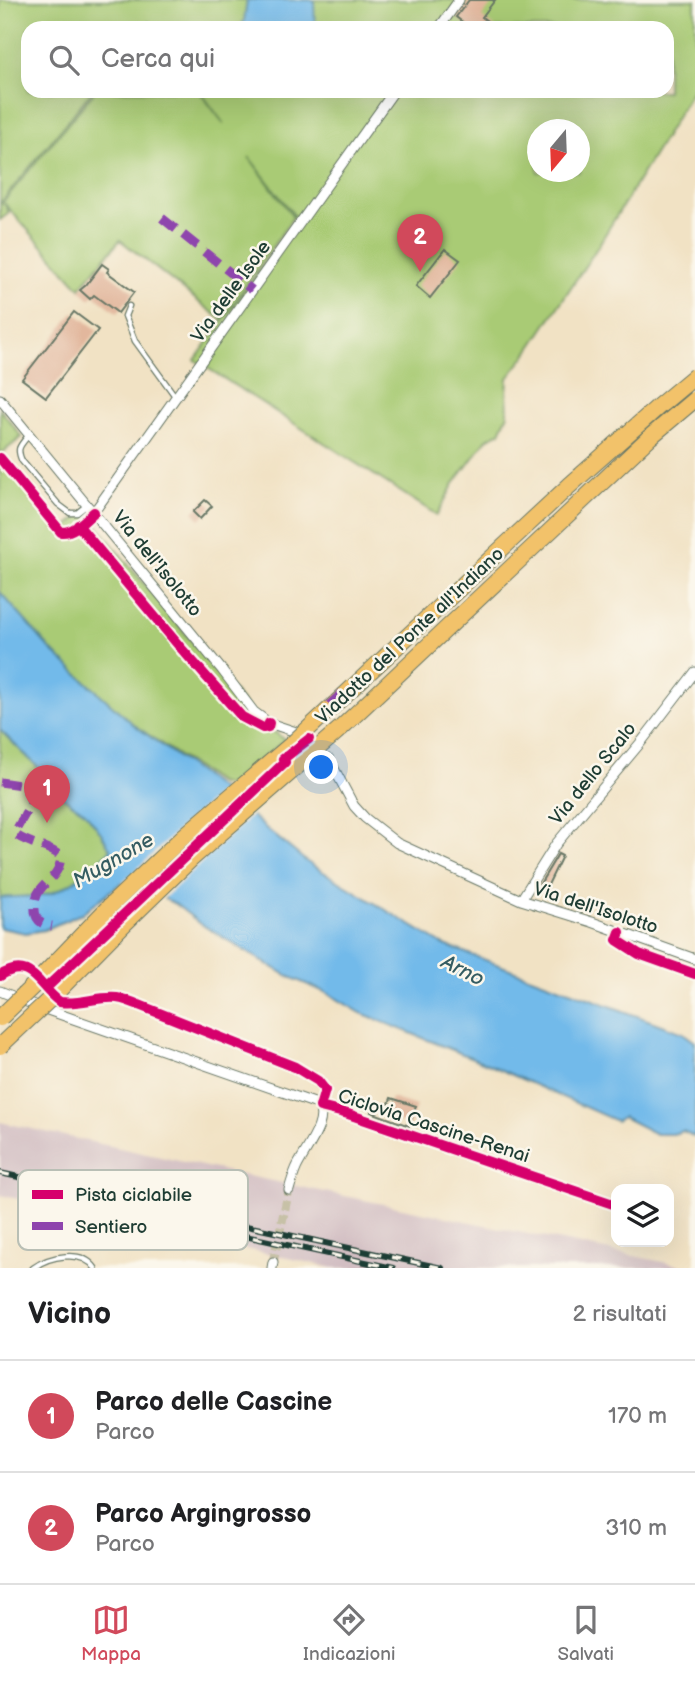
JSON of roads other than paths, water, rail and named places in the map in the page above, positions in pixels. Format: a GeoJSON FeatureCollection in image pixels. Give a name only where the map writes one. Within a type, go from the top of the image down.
{"type":"FeatureCollection","features":[{"type":"Feature","properties":{"kind":"highway","name":"Viadotto del Ponte all'Indiano"},"geometry":{"type":"LineString","coordinates":[[0,1018],[115,901],[184,836],[292,744],[569,486],[695,376]]}},
{"type":"Feature","properties":{"kind":"highway","name":"Viadotto del Ponte all'Indiano"},"geometry":{"type":"LineString","coordinates":[[0,1046],[191,859],[341,728],[641,446],[695,399]]}},
{"type":"Feature","properties":{"kind":"street"},"geometry":{"type":"LineString","coordinates":[[444,21],[459,0]]}},
{"type":"Feature","properties":{"kind":"street","name":"Via delle Isole"},"geometry":{"type":"LineString","coordinates":[[90,508],[175,397],[389,98]]}},
{"type":"Feature","properties":{"kind":"street","name":"Via dell'Isolotto"},"geometry":{"type":"LineString","coordinates":[[0,398],[254,712],[270,723],[299,733]]}},
{"type":"Feature","properties":{"kind":"street","name":"Via dello Scalo"},"geometry":{"type":"LineString","coordinates":[[521,900],[556,844],[642,741],[695,672]]}},
{"type":"Feature","properties":{"kind":"street","name":"Via dell'Isolotto"},"geometry":{"type":"LineString","coordinates":[[329,759],[354,806],[397,843],[521,900],[695,959]]}},
{"type":"Feature","properties":{"kind":"street"},"geometry":{"type":"LineString","coordinates":[[2,994],[317,1104],[321,1112],[320,1123],[296,1169],[289,1190]]}},
{"type":"Feature","properties":{"kind":"lane"},"geometry":{"type":"LineString","coordinates":[[129,306],[125,316],[135,341],[175,397]]}},
{"type":"Feature","properties":{"kind":"lane"},"geometry":{"type":"LineString","coordinates":[[30,434],[19,447],[18,453],[29,470],[58,505],[69,513],[90,508]]}},
{"type":"Feature","properties":{"kind":"lane"},"geometry":{"type":"LineString","coordinates":[[33,1268],[38,1264],[78,1256],[93,1264],[95,1268]]}},
{"type":"Feature","properties":{"kind":"water"},"geometry":{"type":"Polygon","coordinates":[[[247,0],[314,0],[315,21],[244,21],[247,0]]]}},
{"type":"Feature","properties":{"kind":"water"},"geometry":{"type":"Polygon","coordinates":[[[0,592],[51,650],[133,724],[230,796],[307,862],[442,944],[683,1033],[695,1042],[695,1137],[683,1131],[656,1134],[623,1117],[616,1121],[490,1065],[361,1013],[262,961],[201,924],[175,904],[137,884],[121,883],[81,914],[44,930],[26,933],[0,928],[0,898],[39,896],[59,890],[83,875],[111,850],[85,812],[61,796],[51,780],[0,730],[0,592]]]}},
{"type":"Feature","properties":{"kind":"tunnel"},"geometry":{"type":"LineString","coordinates":[[273,1262],[289,1190]]}},
{"type":"Feature","properties":{"kind":"railway"},"geometry":{"type":"LineString","coordinates":[[0,1173],[18,1177]]}},
{"type":"Feature","properties":{"kind":"railway"},"geometry":{"type":"LineString","coordinates":[[248,1226],[442,1268]]}},
{"type":"Feature","properties":{"kind":"railway"},"geometry":{"type":"LineString","coordinates":[[248,1237],[393,1268]]}},
{"type":"Feature","properties":{"kind":"place","name":"Parco Argingrosso"},"geometry":{"type":"Point","coordinates":[420,272]}},
{"type":"Feature","properties":{"kind":"place","name":"Parco delle Cascine"},"geometry":{"type":"Point","coordinates":[47,823]}},
{"type":"Feature","properties":{"kind":"water label","name":"Mugnone"},"geometry":{"type":"Point","coordinates":[113,860]}},
{"type":"Feature","properties":{"kind":"water label","name":"Arno"},"geometry":{"type":"Point","coordinates":[463,970]}}]}
